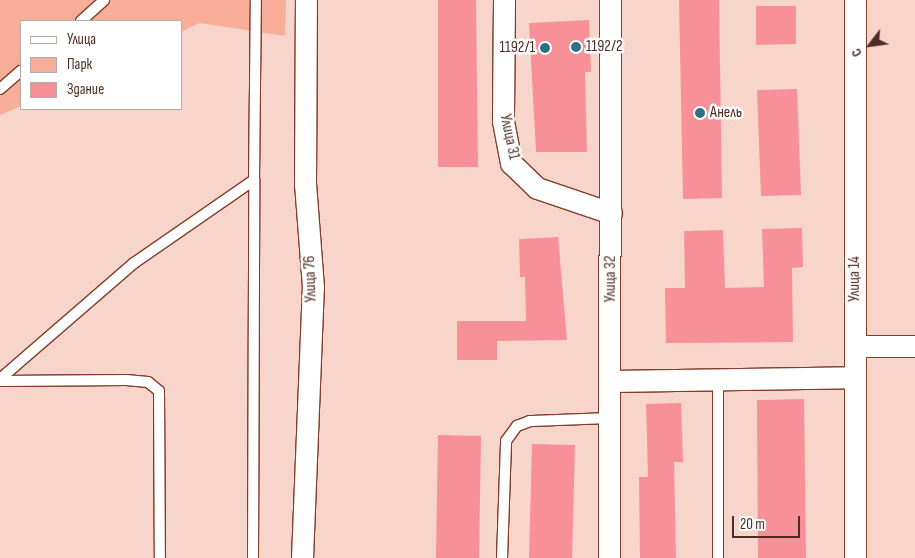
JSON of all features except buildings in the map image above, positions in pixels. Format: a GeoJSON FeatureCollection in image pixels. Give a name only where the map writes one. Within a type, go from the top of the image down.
{"type":"FeatureCollection","features":[{"type":"Feature","properties":{"kind":"street","name":"Улица 76"},"geometry":{"type":"LineString","coordinates":[[302,558],[313,287],[304,184],[306,0]]}},
{"type":"Feature","properties":{"kind":"street","name":"Улица 31"},"geometry":{"type":"LineString","coordinates":[[504,0],[503,121],[511,163],[537,188],[610,213]]}},
{"type":"Feature","properties":{"kind":"street","name":"Улица 32"},"geometry":{"type":"LineString","coordinates":[[609,558],[611,418],[610,0]]}},
{"type":"Feature","properties":{"kind":"street","name":"Улица 14"},"geometry":{"type":"LineString","coordinates":[[855,0],[855,558]]}},
{"type":"Feature","properties":{"kind":"street"},"geometry":{"type":"LineString","coordinates":[[855,346],[915,346]]}},
{"type":"Feature","properties":{"kind":"street"},"geometry":{"type":"LineString","coordinates":[[611,381],[854,377]]}},
{"type":"Feature","properties":{"kind":"lane"},"geometry":{"type":"LineString","coordinates":[[82,20],[104,0]]}},
{"type":"Feature","properties":{"kind":"lane"},"geometry":{"type":"LineString","coordinates":[[254,558],[256,0]]}},
{"type":"Feature","properties":{"kind":"lane"},"geometry":{"type":"LineString","coordinates":[[0,88],[20,72]]}},
{"type":"Feature","properties":{"kind":"lane"},"geometry":{"type":"LineString","coordinates":[[0,380],[134,263],[254,180]]}},
{"type":"Feature","properties":{"kind":"lane"},"geometry":{"type":"LineString","coordinates":[[0,380],[126,380],[148,382],[159,391],[160,558]]}},
{"type":"Feature","properties":{"kind":"lane"},"geometry":{"type":"LineString","coordinates":[[718,380],[718,558]]}},
{"type":"Feature","properties":{"kind":"lane"},"geometry":{"type":"LineString","coordinates":[[502,558],[506,441],[517,426],[530,421],[611,418]]}},
{"type":"Feature","properties":{"kind":"green space"},"geometry":{"type":"Polygon","coordinates":[[[0,0],[286,0],[285,36],[199,23],[182,32],[182,20],[20,20],[20,106],[0,115],[0,0]]]}},
{"type":"Feature","properties":{"kind":"place","name":"1192/2"},"geometry":{"type":"Point","coordinates":[576,47]}},
{"type":"Feature","properties":{"kind":"place","name":"1192/1"},"geometry":{"type":"Point","coordinates":[545,48]}},
{"type":"Feature","properties":{"kind":"place","name":"Анель"},"geometry":{"type":"Point","coordinates":[700,113]}}]}
